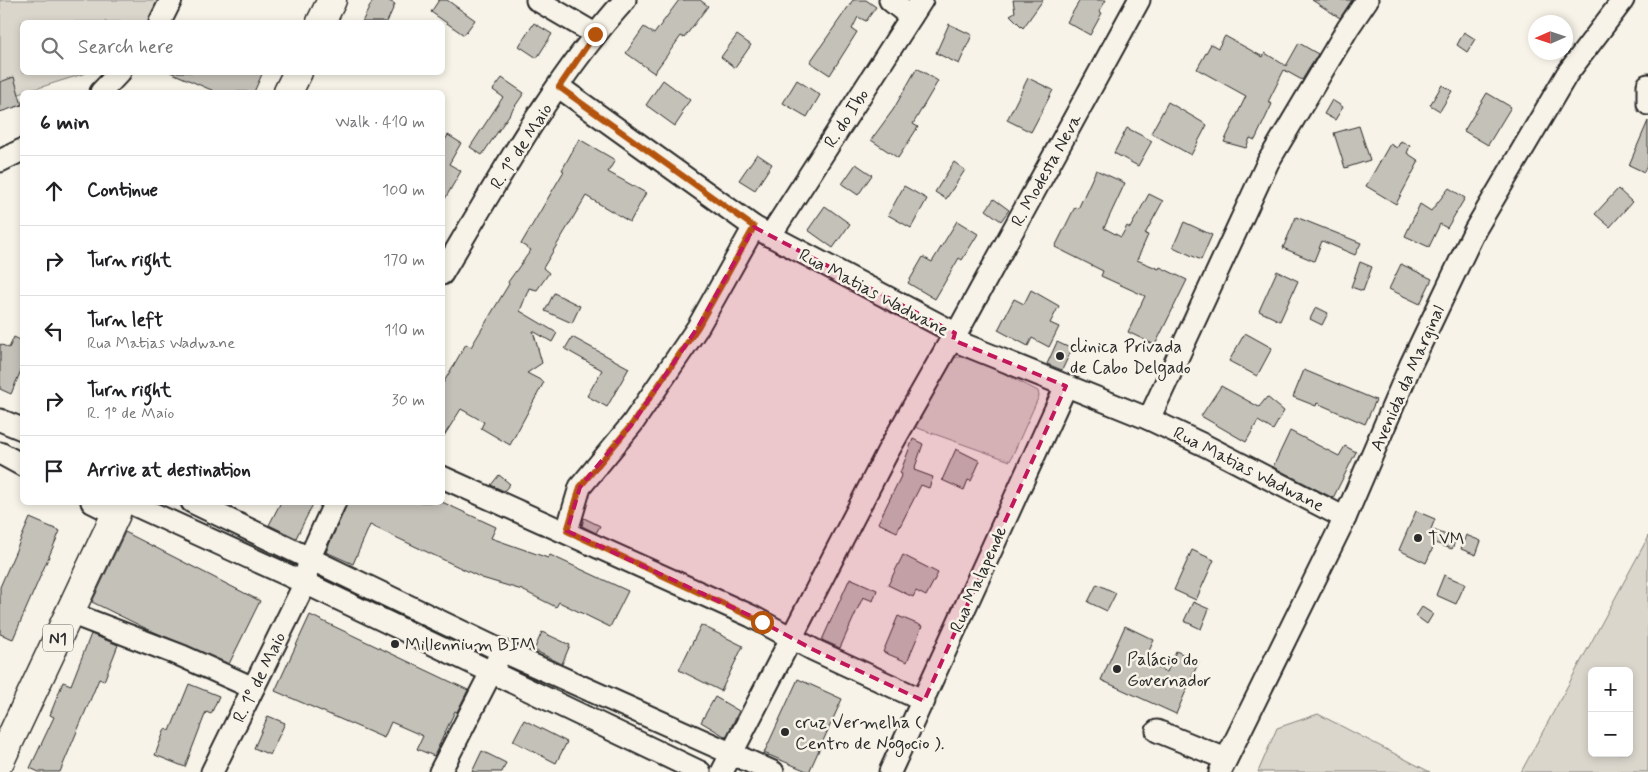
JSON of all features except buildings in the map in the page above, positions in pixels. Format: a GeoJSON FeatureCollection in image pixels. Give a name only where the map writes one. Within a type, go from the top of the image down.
{"type":"FeatureCollection","features":[{"type":"Feature","properties":{"kind":"highway"},"geometry":{"type":"LineString","coordinates":[[322,20],[332,0]]}},
{"type":"Feature","properties":{"kind":"highway"},"geometry":{"type":"LineString","coordinates":[[289,90],[296,75]]}},
{"type":"Feature","properties":{"kind":"highway","name":"N1"},"geometry":{"type":"LineString","coordinates":[[0,761],[70,613],[117,505]]}},
{"type":"Feature","properties":{"kind":"street"},"geometry":{"type":"LineString","coordinates":[[161,20],[171,0]]}},
{"type":"Feature","properties":{"kind":"street"},"geometry":{"type":"LineString","coordinates":[[537,0],[595,34]]}},
{"type":"Feature","properties":{"kind":"street","name":"R. 1º de Maio"},"geometry":{"type":"LineString","coordinates":[[445,269],[511,158],[595,34],[625,0]]}},
{"type":"Feature","properties":{"kind":"street"},"geometry":{"type":"LineString","coordinates":[[890,0],[916,9]]}},
{"type":"Feature","properties":{"kind":"street","name":"R. Modesta Neva"},"geometry":{"type":"LineString","coordinates":[[722,772],[892,445],[1139,0]]}},
{"type":"Feature","properties":{"kind":"street"},"geometry":{"type":"LineString","coordinates":[[1149,420],[1268,162],[1348,28],[1367,0]]}},
{"type":"Feature","properties":{"kind":"street","name":"Avenida da Marginal"},"geometry":{"type":"LineString","coordinates":[[1223,765],[1345,518],[1411,364],[1474,230],[1567,74],[1623,0]]}},
{"type":"Feature","properties":{"kind":"street","name":"R. do Ibo"},"geometry":{"type":"LineString","coordinates":[[567,531],[580,487],[632,424],[762,231],[916,9]]}},
{"type":"Feature","properties":{"kind":"street"},"geometry":{"type":"LineString","coordinates":[[103,90],[117,75]]}},
{"type":"Feature","properties":{"kind":"street"},"geometry":{"type":"LineString","coordinates":[[1648,85],[1646,88],[1648,104]]}},
{"type":"Feature","properties":{"kind":"street","name":"Rua Matias Wadwane"},"geometry":{"type":"LineString","coordinates":[[559,87],[762,231],[954,336],[1206,446],[1345,518]]}},
{"type":"Feature","properties":{"kind":"street","name":"Rua Malapende"},"geometry":{"type":"LineString","coordinates":[[890,772],[1066,386]]}},
{"type":"Feature","properties":{"kind":"street"},"geometry":{"type":"LineString","coordinates":[[0,420],[20,428]]}},
{"type":"Feature","properties":{"kind":"street"},"geometry":{"type":"LineString","coordinates":[[0,453],[20,464]]}},
{"type":"Feature","properties":{"kind":"street"},"geometry":{"type":"LineString","coordinates":[[445,478],[567,531],[751,616],[814,650],[924,701]]}},
{"type":"Feature","properties":{"kind":"street"},"geometry":{"type":"LineString","coordinates":[[117,505],[305,583],[700,772]]}},
{"type":"Feature","properties":{"kind":"street"},"geometry":{"type":"LineString","coordinates":[[198,505],[502,651],[773,772]]}},
{"type":"Feature","properties":{"kind":"street"},"geometry":{"type":"LineString","coordinates":[[308,559],[334,505]]}},
{"type":"Feature","properties":{"kind":"street","name":"R. 1º de Maio"},"geometry":{"type":"LineString","coordinates":[[212,772],[305,583],[308,559]]}},
{"type":"Feature","properties":{"kind":"street"},"geometry":{"type":"LineString","coordinates":[[70,613],[182,656],[253,688]]}},
{"type":"Feature","properties":{"kind":"street"},"geometry":{"type":"LineString","coordinates":[[440,772],[502,651]]}},
{"type":"Feature","properties":{"kind":"street"},"geometry":{"type":"LineString","coordinates":[[1157,731],[1223,765]]}},
{"type":"Feature","properties":{"kind":"highlighted area"},"geometry":{"type":"Polygon","coordinates":[[[754,227],[955,333],[953,340],[1066,386],[924,701],[814,650],[751,616],[567,531],[580,487],[632,424],[698,327],[754,227]]]}},
{"type":"Feature","properties":{"kind":"shaded area"},"geometry":{"type":"Polygon","coordinates":[[[0,0],[163,0],[153,20],[20,20],[20,75],[80,75],[32,90],[20,90],[20,94],[0,100],[0,0]]]}},
{"type":"Feature","properties":{"kind":"shaded area"},"geometry":{"type":"Polygon","coordinates":[[[959,357],[976,359],[1038,391],[1039,396],[1010,461],[912,426],[944,360],[959,357]]]}},
{"type":"Feature","properties":{"kind":"shaded area"},"geometry":{"type":"Polygon","coordinates":[[[1648,536],[1648,772],[1521,772],[1646,541],[1648,536]]]}},
{"type":"Feature","properties":{"kind":"shaded area"},"geometry":{"type":"Polygon","coordinates":[[[1318,714],[1430,772],[1258,772],[1277,728],[1318,714]]]}},
{"type":"Feature","properties":{"kind":"place","name":"clinica Privada de Cabo Delgado"},"geometry":{"type":"Point","coordinates":[1060,356]}},
{"type":"Feature","properties":{"kind":"place","name":"TVM"},"geometry":{"type":"Point","coordinates":[1418,538]}},
{"type":"Feature","properties":{"kind":"place","name":"Millennium BIM"},"geometry":{"type":"Point","coordinates":[395,644]}},
{"type":"Feature","properties":{"kind":"place","name":"Palácio do Governador"},"geometry":{"type":"Point","coordinates":[1117,669]}},
{"type":"Feature","properties":{"kind":"place","name":"cruz Vermelha ( Centro de Nogocio )."},"geometry":{"type":"Point","coordinates":[785,732]}},
{"type":"Feature","properties":{"kind":"route"},"geometry":{"type":"LineString","coordinates":[[595,34],[559,87],[754,227],[698,327],[632,424],[602,457],[580,487],[567,531],[762,622]]}}]}
